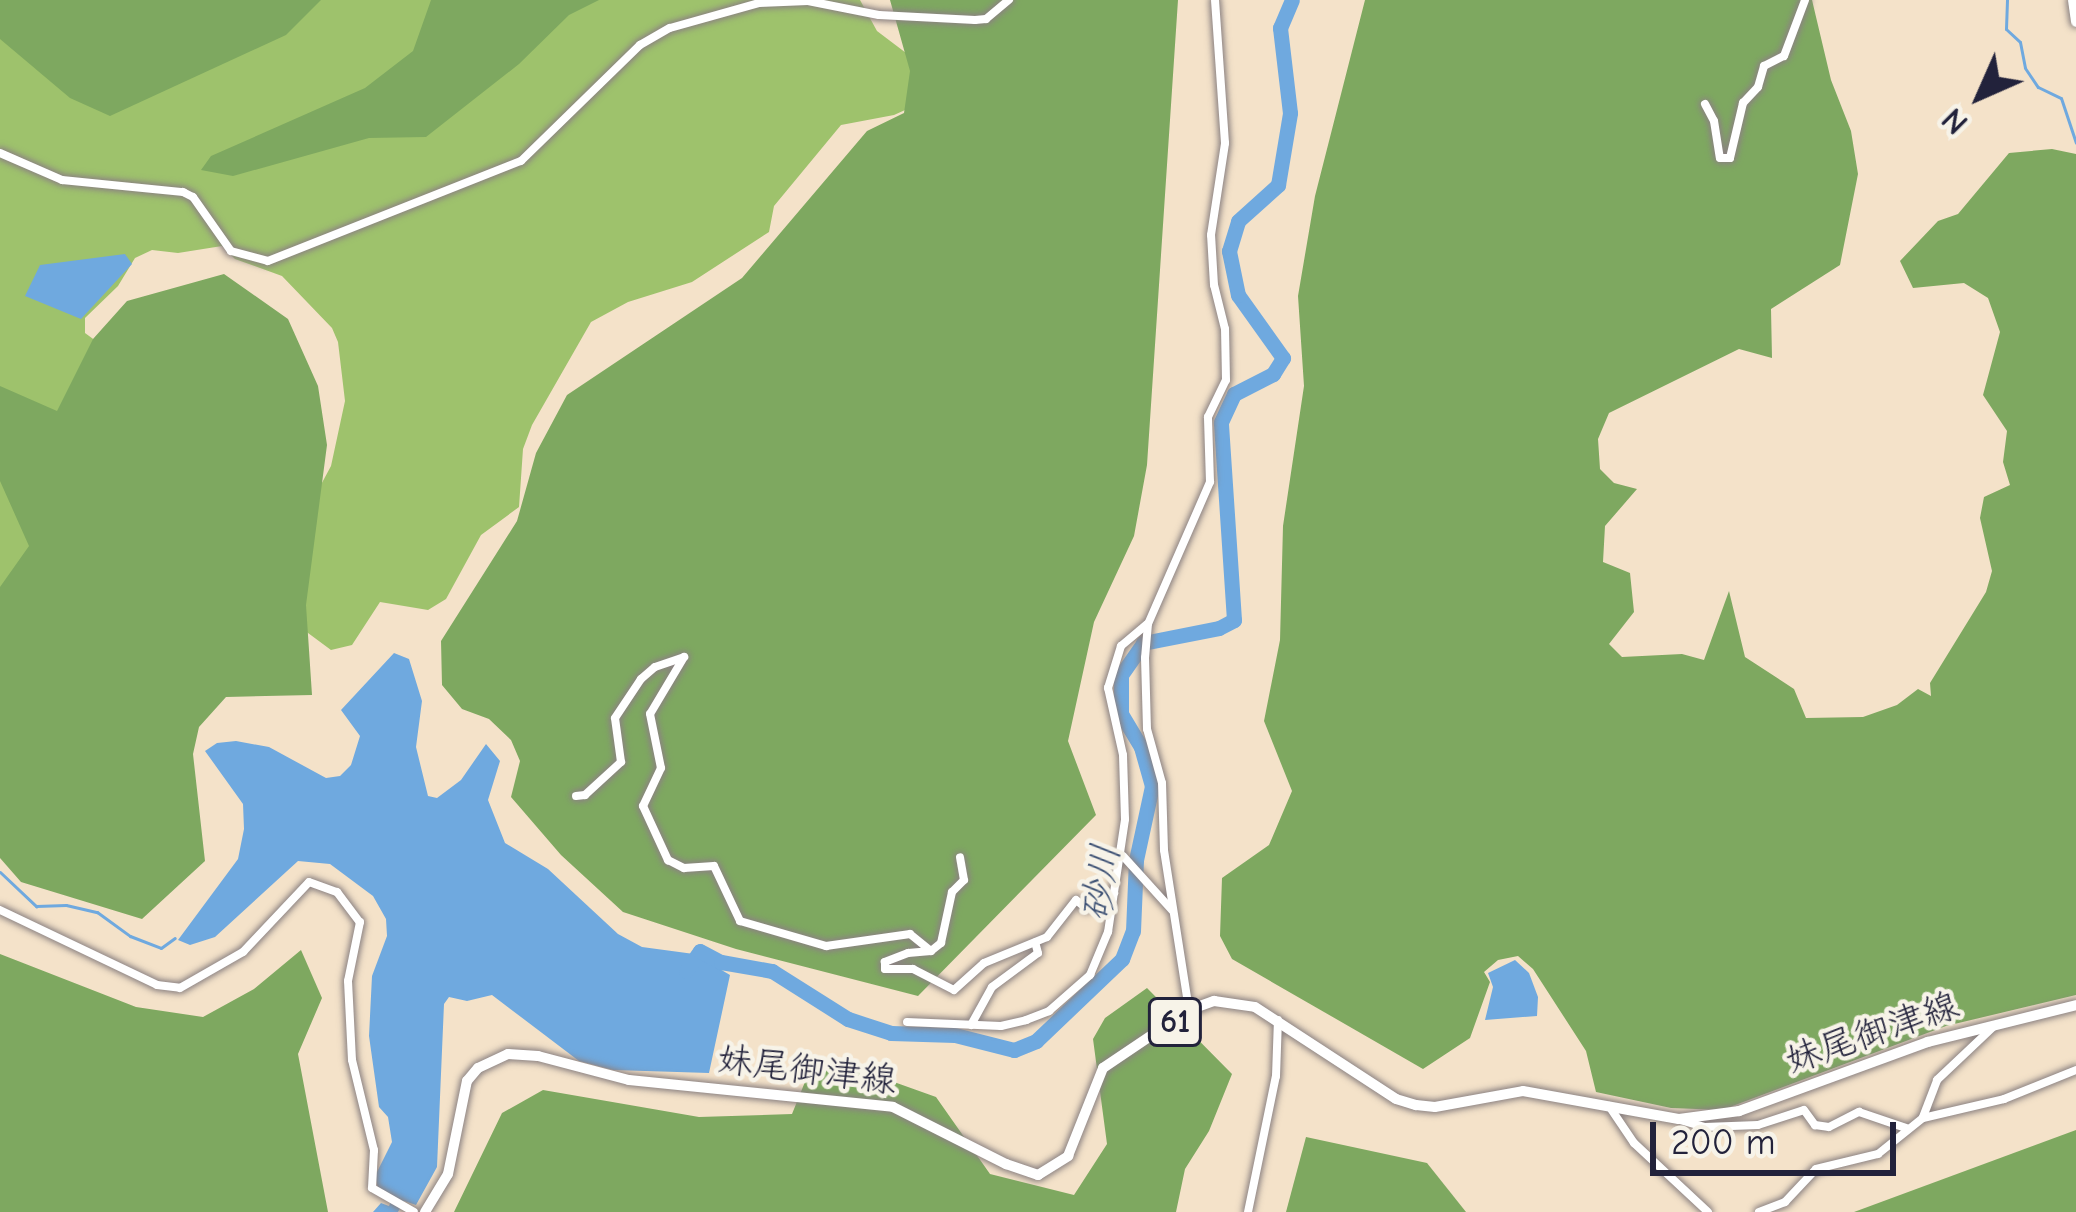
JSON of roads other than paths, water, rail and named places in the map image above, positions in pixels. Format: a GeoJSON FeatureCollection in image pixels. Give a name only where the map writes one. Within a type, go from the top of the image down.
{"type":"FeatureCollection","features":[{"type":"Feature","properties":{"kind":"main road"},"geometry":{"type":"LineString","coordinates":[[2073,0],[2076,22]]}},
{"type":"Feature","properties":{"kind":"main road","name":"妹尾御津線"},"geometry":{"type":"LineString","coordinates":[[424,1212],[448,1174],[467,1081],[492,1059],[508,1054],[538,1056],[629,1080],[759,1090],[905,1110],[1006,1164],[1038,1174],[1060,1166],[1068,1156],[1103,1068],[1189,1010],[1231,999],[1278,1020],[1396,1099],[1416,1105],[1435,1107],[1523,1091],[1679,1119],[1739,1111],[1889,1054],[2076,1005]]}},
{"type":"Feature","properties":{"kind":"street"},"geometry":{"type":"LineString","coordinates":[[0,153],[76,183],[183,192],[193,197],[231,251],[268,261],[521,161],[583,107],[640,45],[670,28],[759,3],[808,1],[879,16],[986,20],[1009,0]]}},
{"type":"Feature","properties":{"kind":"street"},"geometry":{"type":"LineString","coordinates":[[1189,1010],[1172,910],[1162,783],[1145,708],[1146,650],[1148,624],[1206,496],[1208,417],[1226,380],[1225,329],[1214,285],[1211,235],[1225,143],[1215,0]]}},
{"type":"Feature","properties":{"kind":"street"},"geometry":{"type":"LineString","coordinates":[[1705,104],[1714,122],[1720,158],[1730,158],[1742,103],[1758,87],[1764,66],[1784,56],[1805,0]]}},
{"type":"Feature","properties":{"kind":"street"},"geometry":{"type":"LineString","coordinates":[[907,1022],[970,1025],[1026,1020],[1065,998],[1090,974],[1103,950],[1124,858],[1123,755],[1108,688],[1121,646],[1148,624]]}},
{"type":"Feature","properties":{"kind":"street"},"geometry":{"type":"LineString","coordinates":[[576,796],[585,796],[621,762],[615,718],[641,679],[655,667],[684,657],[650,714],[661,768],[643,806],[668,860],[684,868],[714,866],[735,913],[746,923],[826,946],[901,932],[931,951]]}},
{"type":"Feature","properties":{"kind":"street"},"geometry":{"type":"LineString","coordinates":[[960,857],[964,880],[952,892],[941,943],[931,951],[908,953],[884,966],[913,969],[954,990],[984,963],[1047,938],[1076,900],[1085,908],[1114,893]]}},
{"type":"Feature","properties":{"kind":"street"},"geometry":{"type":"LineString","coordinates":[[1124,858],[1172,910]]}},
{"type":"Feature","properties":{"kind":"street"},"geometry":{"type":"LineString","coordinates":[[0,910],[157,986],[180,988],[243,952],[309,882],[337,892],[360,922],[348,981],[352,1060],[372,1134],[372,1188],[415,1212]]}},
{"type":"Feature","properties":{"kind":"street"},"geometry":{"type":"LineString","coordinates":[[970,1025],[992,987],[1038,953],[1035,942]]}},
{"type":"Feature","properties":{"kind":"street"},"geometry":{"type":"LineString","coordinates":[[1248,1212],[1276,1076],[1278,1020]]}},
{"type":"Feature","properties":{"kind":"street"},"geometry":{"type":"LineString","coordinates":[[1923,1118],[1937,1080],[1996,1024]]}},
{"type":"Feature","properties":{"kind":"street"},"geometry":{"type":"LineString","coordinates":[[1759,1212],[1785,1202],[1816,1169],[1878,1154],[1923,1118],[2004,1099],[2076,1070]]}},
{"type":"Feature","properties":{"kind":"street"},"geometry":{"type":"LineString","coordinates":[[1609,1106],[1647,1157],[1708,1212]]}},
{"type":"Feature","properties":{"kind":"street"},"geometry":{"type":"LineString","coordinates":[[1679,1119],[1705,1127],[1757,1125],[1804,1110],[1815,1125],[1828,1127],[1858,1112],[1906,1128]]}},
{"type":"Feature","properties":{"kind":"water"},"geometry":{"type":"Polygon","coordinates":[[[125,254],[132,264],[81,319],[25,296],[40,265],[125,254]]]}},
{"type":"Feature","properties":{"kind":"water"},"geometry":{"type":"Polygon","coordinates":[[[394,653],[409,659],[422,701],[416,747],[428,796],[437,798],[461,780],[486,744],[500,761],[488,800],[505,843],[548,869],[618,934],[642,947],[694,954],[730,975],[709,1073],[613,1070],[579,1061],[492,995],[467,1001],[449,997],[444,1004],[437,1167],[416,1205],[404,1201],[398,1212],[373,1212],[381,1203],[389,1206],[392,1199],[378,1188],[375,1176],[392,1142],[388,1117],[379,1107],[369,1036],[372,976],[387,936],[386,919],[373,896],[330,864],[298,861],[215,937],[190,945],[178,940],[238,859],[244,829],[243,804],[205,751],[217,743],[236,741],[269,747],[326,778],[340,776],[351,765],[360,736],[341,710],[394,653]]]}},
{"type":"Feature","properties":{"kind":"water"},"geometry":{"type":"Polygon","coordinates":[[[1515,960],[1529,973],[1538,997],[1537,1016],[1485,1020],[1493,987],[1488,973],[1515,960]]]}},
{"type":"Feature","properties":{"kind":"waterway","name":"砂川"},"geometry":{"type":"LineString","coordinates":[[686,971],[700,951],[721,962],[772,971],[848,1019],[891,1033],[955,1035],[1014,1050],[1036,1041],[1122,959],[1133,931],[1136,860],[1152,786],[1141,747],[1121,714],[1121,675],[1143,643],[1219,628],[1234,620],[1221,422],[1234,394],[1273,374],[1283,358],[1238,295],[1229,251],[1238,221],[1278,185],[1290,113],[1280,28],[1292,0]]}},
{"type":"Feature","properties":{"kind":"waterway"},"geometry":{"type":"LineString","coordinates":[[2007,0],[2006,29],[2020,42],[2025,68],[2038,87],[2061,98],[2076,143]]}},
{"type":"Feature","properties":{"kind":"waterway"},"geometry":{"type":"LineString","coordinates":[[0,872],[36,906],[66,905],[97,912],[130,936],[161,948],[175,938]]}}]}
